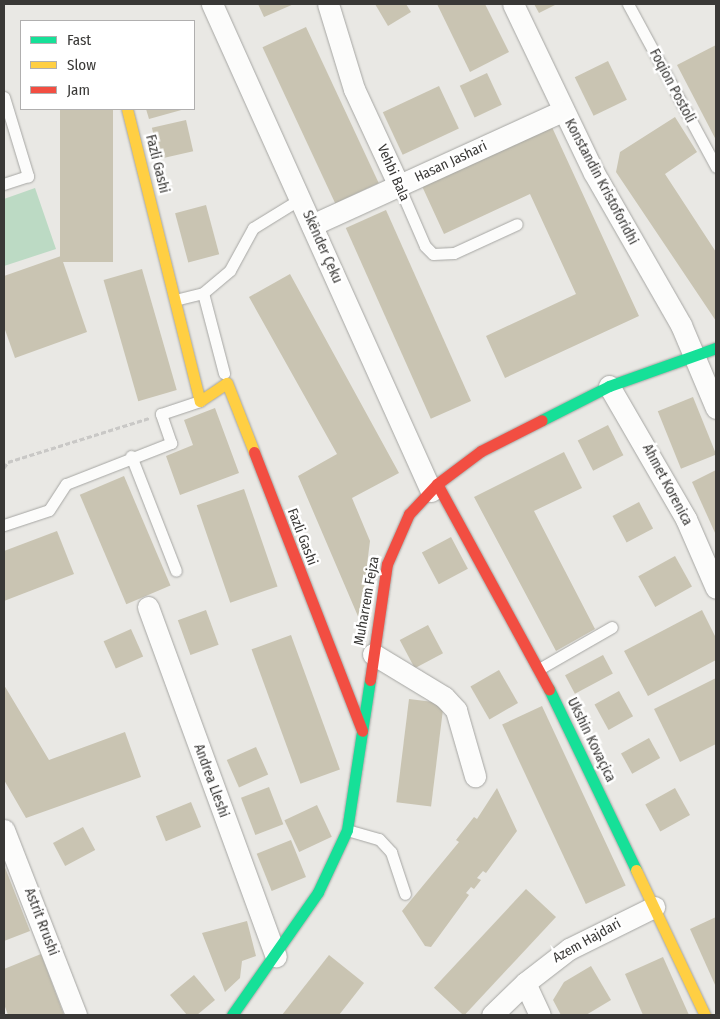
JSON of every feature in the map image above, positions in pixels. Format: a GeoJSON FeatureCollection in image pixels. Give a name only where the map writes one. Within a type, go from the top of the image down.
{"type":"FeatureCollection","features":[{"type":"Feature","properties":{"kind":"street","name":"Skënder Çeku"},"geometry":{"type":"LineString","coordinates":[[212,4],[434,488]]}},
{"type":"Feature","properties":{"kind":"street","name":"Vehbi Bala"},"geometry":{"type":"LineString","coordinates":[[328,4],[354,88],[399,186]]}},
{"type":"Feature","properties":{"kind":"street","name":"Konstandin Kristoforidhi"},"geometry":{"type":"LineString","coordinates":[[513,4],[562,110],[681,325],[716,408]]}},
{"type":"Feature","properties":{"kind":"street","name":"Fazli Gashi"},"geometry":{"type":"LineString","coordinates":[[127,110],[200,401],[227,383],[362,732]]}},
{"type":"Feature","properties":{"kind":"street","name":"Hasan Jashari"},"geometry":{"type":"LineString","coordinates":[[312,225],[562,110]]}},
{"type":"Feature","properties":{"kind":"street","name":"Muharrem Fejza"},"geometry":{"type":"LineString","coordinates":[[238,1013],[318,892],[347,830],[386,564],[396,535],[434,488],[481,451],[609,386],[716,348]]}},
{"type":"Feature","properties":{"kind":"street","name":"Ahmet Korenica"},"geometry":{"type":"LineString","coordinates":[[609,386],[686,519],[716,588]]}},
{"type":"Feature","properties":{"kind":"street","name":"Ukshin Kovaçica"},"geometry":{"type":"LineString","coordinates":[[434,488],[539,669],[705,1015]]}},
{"type":"Feature","properties":{"kind":"street","name":"Andrea Lleshi"},"geometry":{"type":"LineString","coordinates":[[148,607],[276,956]]}},
{"type":"Feature","properties":{"kind":"street"},"geometry":{"type":"LineString","coordinates":[[373,654],[444,696],[456,710],[475,776]]}},
{"type":"Feature","properties":{"kind":"street","name":"Astrit Rrushi"},"geometry":{"type":"LineString","coordinates":[[4,830],[76,1015]]}},
{"type":"Feature","properties":{"kind":"street","name":"Azem Hajdari"},"geometry":{"type":"LineString","coordinates":[[492,1015],[525,983],[569,949],[654,907]]}},
{"type":"Feature","properties":{"kind":"street"},"geometry":{"type":"LineString","coordinates":[[525,983],[540,1015]]}},
{"type":"Feature","properties":{"kind":"lane","name":"Foqion Postoli"},"geometry":{"type":"LineString","coordinates":[[628,4],[716,167]]}},
{"type":"Feature","properties":{"kind":"lane"},"geometry":{"type":"LineString","coordinates":[[4,97],[28,176],[4,184]]}},
{"type":"Feature","properties":{"kind":"lane","name":"Vehbi Bala"},"geometry":{"type":"LineString","coordinates":[[399,186],[425,246],[433,254],[454,253],[517,224]]}},
{"type":"Feature","properties":{"kind":"lane"},"geometry":{"type":"LineString","coordinates":[[175,300],[203,293],[230,270],[252,228],[300,199]]}},
{"type":"Feature","properties":{"kind":"lane"},"geometry":{"type":"LineString","coordinates":[[203,293],[224,373]]}},
{"type":"Feature","properties":{"kind":"lane","name":"Fazli Gashi"},"geometry":{"type":"LineString","coordinates":[[161,414],[200,401]]}},
{"type":"Feature","properties":{"kind":"lane"},"geometry":{"type":"LineString","coordinates":[[4,525],[49,510],[66,484],[132,456],[171,443],[161,414]]}},
{"type":"Feature","properties":{"kind":"lane"},"geometry":{"type":"LineString","coordinates":[[132,456],[176,571]]}},
{"type":"Feature","properties":{"kind":"lane"},"geometry":{"type":"LineString","coordinates":[[539,669],[612,627]]}},
{"type":"Feature","properties":{"kind":"lane"},"geometry":{"type":"LineString","coordinates":[[347,830],[380,839],[391,852],[405,894]]}},
{"type":"Feature","properties":{"kind":"path"},"geometry":{"type":"LineString","coordinates":[[4,468],[8,462],[161,414]]}},
{"type":"Feature","properties":{"kind":"green space"},"geometry":{"type":"Polygon","coordinates":[[[35,188],[56,249],[4,266],[4,199],[35,188]]]}},
{"type":"Feature","properties":{"kind":"building"},"geometry":{"type":"Polygon","coordinates":[[[258,4],[294,4],[264,17],[258,4]]]}},
{"type":"Feature","properties":{"kind":"building"},"geometry":{"type":"Polygon","coordinates":[[[375,4],[406,4],[411,12],[388,26],[375,4]]]}},
{"type":"Feature","properties":{"kind":"building"},"geometry":{"type":"Polygon","coordinates":[[[437,4],[485,4],[509,52],[470,72],[437,4]]]}},
{"type":"Feature","properties":{"kind":"building"},"geometry":{"type":"Polygon","coordinates":[[[534,4],[557,4],[539,13],[534,4]]]}},
{"type":"Feature","properties":{"kind":"building"},"geometry":{"type":"Polygon","coordinates":[[[306,27],[379,183],[335,203],[262,47],[306,27]]]}},
{"type":"Feature","properties":{"kind":"building"},"geometry":{"type":"Polygon","coordinates":[[[716,45],[716,140],[677,65],[716,45]]]}},
{"type":"Feature","properties":{"kind":"building"},"geometry":{"type":"Polygon","coordinates":[[[608,61],[627,100],[594,116],[575,77],[608,61]]]}},
{"type":"Feature","properties":{"kind":"building"},"geometry":{"type":"Polygon","coordinates":[[[487,73],[502,105],[475,117],[460,86],[487,73]]]}},
{"type":"Feature","properties":{"kind":"building"},"geometry":{"type":"Polygon","coordinates":[[[439,86],[459,129],[403,155],[383,112],[439,86]]]}},
{"type":"Feature","properties":{"kind":"building"},"geometry":{"type":"Polygon","coordinates":[[[60,110],[113,110],[113,262],[60,262],[60,110]]]}},
{"type":"Feature","properties":{"kind":"building"},"geometry":{"type":"Polygon","coordinates":[[[146,110],[181,110],[149,119],[146,110]]]}},
{"type":"Feature","properties":{"kind":"building"},"geometry":{"type":"Polygon","coordinates":[[[675,117],[697,152],[665,174],[716,252],[716,321],[616,172],[620,152],[675,117]]]}},
{"type":"Feature","properties":{"kind":"building"},"geometry":{"type":"Polygon","coordinates":[[[186,120],[193,151],[159,159],[152,128],[186,120]]]}},
{"type":"Feature","properties":{"kind":"building"},"geometry":{"type":"Polygon","coordinates":[[[551,125],[639,316],[505,378],[486,336],[576,294],[530,194],[444,234],[421,184],[551,125]]]}},
{"type":"Feature","properties":{"kind":"building"},"geometry":{"type":"Polygon","coordinates":[[[206,205],[219,254],[188,263],[175,213],[206,205]]]}},
{"type":"Feature","properties":{"kind":"building"},"geometry":{"type":"Polygon","coordinates":[[[386,210],[471,401],[431,419],[346,228],[386,210]]]}},
{"type":"Feature","properties":{"kind":"building"},"geometry":{"type":"Polygon","coordinates":[[[61,256],[87,332],[15,358],[4,327],[4,276],[61,256]]]}},
{"type":"Feature","properties":{"kind":"building"},"geometry":{"type":"Polygon","coordinates":[[[142,269],[177,390],[138,401],[104,280],[142,269]]]}},
{"type":"Feature","properties":{"kind":"building"},"geometry":{"type":"Polygon","coordinates":[[[290,274],[399,473],[352,498],[370,541],[360,621],[298,476],[337,454],[249,297],[290,274]]]}},
{"type":"Feature","properties":{"kind":"building"},"geometry":{"type":"Polygon","coordinates":[[[693,397],[716,455],[681,469],[658,411],[693,397]]]}},
{"type":"Feature","properties":{"kind":"building"},"geometry":{"type":"Polygon","coordinates":[[[215,408],[239,473],[180,495],[166,456],[193,445],[184,420],[215,408]]]}},
{"type":"Feature","properties":{"kind":"building"},"geometry":{"type":"Polygon","coordinates":[[[608,425],[623,455],[593,471],[578,440],[608,425]]]}},
{"type":"Feature","properties":{"kind":"building"},"geometry":{"type":"Polygon","coordinates":[[[564,452],[582,488],[534,511],[595,629],[556,651],[474,497],[564,452]]]}},
{"type":"Feature","properties":{"kind":"building"},"geometry":{"type":"Polygon","coordinates":[[[716,470],[716,535],[692,482],[716,470]]]}},
{"type":"Feature","properties":{"kind":"building"},"geometry":{"type":"Polygon","coordinates":[[[124,476],[170,586],[126,604],[80,495],[124,476]]]}},
{"type":"Feature","properties":{"kind":"building"},"geometry":{"type":"Polygon","coordinates":[[[244,489],[278,586],[230,603],[197,505],[244,489]]]}},
{"type":"Feature","properties":{"kind":"building"},"geometry":{"type":"Polygon","coordinates":[[[639,502],[653,528],[627,543],[613,516],[639,502]]]}},
{"type":"Feature","properties":{"kind":"building"},"geometry":{"type":"Polygon","coordinates":[[[57,531],[74,574],[4,601],[4,551],[57,531]]]}},
{"type":"Feature","properties":{"kind":"building"},"geometry":{"type":"Polygon","coordinates":[[[451,537],[468,569],[439,584],[422,552],[451,537]]]}},
{"type":"Feature","properties":{"kind":"building"},"geometry":{"type":"Polygon","coordinates":[[[675,556],[692,587],[655,607],[638,576],[675,556]]]}},
{"type":"Feature","properties":{"kind":"building"},"geometry":{"type":"Polygon","coordinates":[[[206,610],[219,645],[190,655],[178,620],[206,610]]]}},
{"type":"Feature","properties":{"kind":"building"},"geometry":{"type":"Polygon","coordinates":[[[702,610],[716,638],[716,660],[648,696],[624,651],[702,610]]]}},
{"type":"Feature","properties":{"kind":"building"},"geometry":{"type":"Polygon","coordinates":[[[428,625],[443,653],[415,668],[400,640],[428,625]]]}},
{"type":"Feature","properties":{"kind":"building"},"geometry":{"type":"Polygon","coordinates":[[[131,629],[143,656],[116,669],[104,641],[131,629]]]}},
{"type":"Feature","properties":{"kind":"building"},"geometry":{"type":"Polygon","coordinates":[[[291,635],[340,769],[300,784],[252,649],[291,635]]]}},
{"type":"Feature","properties":{"kind":"building"},"geometry":{"type":"Polygon","coordinates":[[[603,655],[613,674],[575,694],[565,675],[603,655]]]}},
{"type":"Feature","properties":{"kind":"building"},"geometry":{"type":"Polygon","coordinates":[[[499,670],[518,703],[489,719],[470,686],[499,670]]]}},
{"type":"Feature","properties":{"kind":"building"},"geometry":{"type":"Polygon","coordinates":[[[716,678],[716,744],[680,762],[654,709],[716,678]]]}},
{"type":"Feature","properties":{"kind":"building"},"geometry":{"type":"Polygon","coordinates":[[[4,685],[49,760],[125,732],[141,777],[26,818],[4,780],[4,685]]]}},
{"type":"Feature","properties":{"kind":"building"},"geometry":{"type":"Polygon","coordinates":[[[619,691],[633,716],[609,730],[595,705],[619,691]]]}},
{"type":"Feature","properties":{"kind":"building"},"geometry":{"type":"Polygon","coordinates":[[[409,699],[444,703],[431,806],[396,802],[409,699]]]}},
{"type":"Feature","properties":{"kind":"building"},"geometry":{"type":"Polygon","coordinates":[[[542,706],[626,885],[586,904],[502,725],[542,706]]]}},
{"type":"Feature","properties":{"kind":"building"},"geometry":{"type":"Polygon","coordinates":[[[649,738],[660,758],[632,774],[621,754],[649,738]]]}},
{"type":"Feature","properties":{"kind":"building"},"geometry":{"type":"Polygon","coordinates":[[[256,747],[268,774],[239,787],[227,760],[256,747]]]}},
{"type":"Feature","properties":{"kind":"building"},"geometry":{"type":"Polygon","coordinates":[[[269,787],[283,824],[255,835],[241,798],[269,787]]]}},
{"type":"Feature","properties":{"kind":"building"},"geometry":{"type":"Polygon","coordinates":[[[497,788],[517,831],[486,873],[483,871],[477,878],[481,880],[474,889],[471,887],[466,893],[469,895],[431,947],[425,946],[402,911],[459,842],[456,840],[474,817],[477,819],[497,788]]]}},
{"type":"Feature","properties":{"kind":"building"},"geometry":{"type":"Polygon","coordinates":[[[675,788],[690,815],[660,832],[645,804],[675,788]]]}},
{"type":"Feature","properties":{"kind":"building"},"geometry":{"type":"Polygon","coordinates":[[[191,802],[201,827],[166,841],[156,816],[191,802]]]}},
{"type":"Feature","properties":{"kind":"building"},"geometry":{"type":"Polygon","coordinates":[[[317,805],[332,837],[299,852],[284,820],[317,805]]]}},
{"type":"Feature","properties":{"kind":"building"},"geometry":{"type":"Polygon","coordinates":[[[83,827],[95,850],[65,866],[53,843],[83,827]]]}},
{"type":"Feature","properties":{"kind":"building"},"geometry":{"type":"Polygon","coordinates":[[[291,840],[306,877],[272,891],[257,854],[291,840]]]}},
{"type":"Feature","properties":{"kind":"building"},"geometry":{"type":"Polygon","coordinates":[[[4,865],[30,931],[4,941],[4,865]]]}},
{"type":"Feature","properties":{"kind":"building"},"geometry":{"type":"Polygon","coordinates":[[[526,889],[556,917],[465,1015],[434,988],[526,889]]]}},
{"type":"Feature","properties":{"kind":"building"},"geometry":{"type":"Polygon","coordinates":[[[716,917],[716,987],[690,929],[716,917]]]}},
{"type":"Feature","properties":{"kind":"building"},"geometry":{"type":"Polygon","coordinates":[[[247,921],[256,956],[242,961],[240,978],[225,992],[202,933],[247,921]]]}},
{"type":"Feature","properties":{"kind":"building"},"geometry":{"type":"Polygon","coordinates":[[[41,954],[64,1015],[8,1015],[4,1004],[4,969],[41,954]]]}},
{"type":"Feature","properties":{"kind":"building"},"geometry":{"type":"Polygon","coordinates":[[[329,955],[364,983],[339,1015],[282,1015],[329,955]]]}},
{"type":"Feature","properties":{"kind":"building"},"geometry":{"type":"Polygon","coordinates":[[[663,957],[689,1015],[643,1015],[625,974],[663,957]]]}},
{"type":"Feature","properties":{"kind":"building"},"geometry":{"type":"Polygon","coordinates":[[[591,966],[611,1000],[586,1015],[561,1015],[553,1000],[564,982],[591,966]]]}},
{"type":"Feature","properties":{"kind":"building"},"geometry":{"type":"Polygon","coordinates":[[[194,975],[215,1000],[197,1015],[187,1015],[170,995],[194,975]]]}},
{"type":"Feature","properties":{"kind":"traffic: fast"},"geometry":{"type":"LineString","coordinates":[[542,420],[609,386],[716,348]]}},
{"type":"Feature","properties":{"kind":"traffic: fast"},"geometry":{"type":"LineString","coordinates":[[232,1015],[318,892],[347,830],[370,680]]}},
{"type":"Feature","properties":{"kind":"traffic: fast"},"geometry":{"type":"LineString","coordinates":[[549,689],[636,870]]}},
{"type":"Feature","properties":{"kind":"traffic: slow"},"geometry":{"type":"LineString","coordinates":[[127,110],[200,401],[227,383],[254,452]]}},
{"type":"Feature","properties":{"kind":"traffic: slow"},"geometry":{"type":"LineString","coordinates":[[636,870],[705,1015]]}},
{"type":"Feature","properties":{"kind":"traffic: jam"},"geometry":{"type":"LineString","coordinates":[[370,680],[387,564],[409,514],[437,484],[481,451],[542,420]]}},
{"type":"Feature","properties":{"kind":"traffic: jam"},"geometry":{"type":"LineString","coordinates":[[254,452],[362,731]]}},
{"type":"Feature","properties":{"kind":"traffic: jam"},"geometry":{"type":"LineString","coordinates":[[437,484],[549,689]]}}]}
